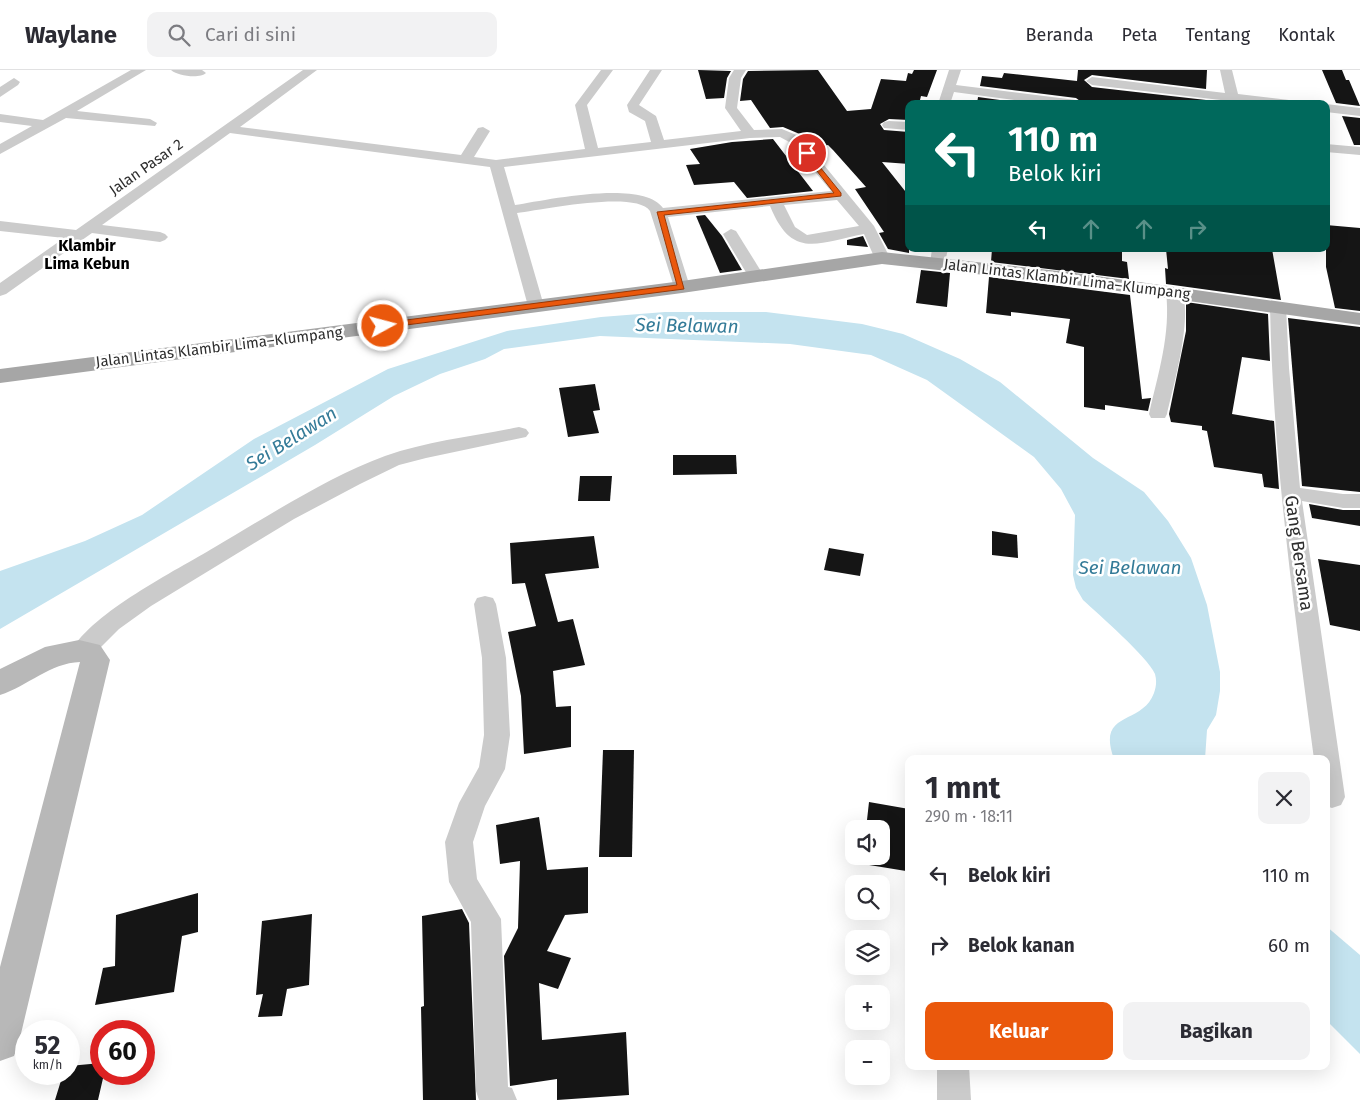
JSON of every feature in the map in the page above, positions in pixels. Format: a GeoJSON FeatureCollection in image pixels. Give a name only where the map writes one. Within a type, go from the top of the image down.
{"type":"FeatureCollection","features":[{"type":"Feature","properties":{"kind":"main road","name":"Jalan Lintas Klambir Lima–Klumpang"},"geometry":{"type":"LineString","coordinates":[[0,376],[682,287],[882,258],[939,256],[1360,319]]}},
{"type":"Feature","properties":{"kind":"street"},"geometry":{"type":"LineString","coordinates":[[0,150],[140,70]]}},
{"type":"Feature","properties":{"kind":"street"},"geometry":{"type":"LineString","coordinates":[[177,70],[200,73]]}},
{"type":"Feature","properties":{"kind":"street","name":"Jalan Pasar 2"},"geometry":{"type":"LineString","coordinates":[[0,291],[310,70]]}},
{"type":"Feature","properties":{"kind":"street"},"geometry":{"type":"LineString","coordinates":[[592,151],[581,105],[607,70]]}},
{"type":"Feature","properties":{"kind":"street"},"geometry":{"type":"LineString","coordinates":[[656,70],[633,106],[634,109],[652,120],[658,144]]}},
{"type":"Feature","properties":{"kind":"street"},"geometry":{"type":"LineString","coordinates":[[740,70],[735,78],[732,108],[750,134]]}},
{"type":"Feature","properties":{"kind":"street"},"geometry":{"type":"LineString","coordinates":[[945,100],[955,70]]}},
{"type":"Feature","properties":{"kind":"street"},"geometry":{"type":"LineString","coordinates":[[1224,99],[1226,70]]}},
{"type":"Feature","properties":{"kind":"street"},"geometry":{"type":"LineString","coordinates":[[1092,96],[1092,76],[1237,100]]}},
{"type":"Feature","properties":{"kind":"street"},"geometry":{"type":"LineString","coordinates":[[0,92],[14,82]]}},
{"type":"Feature","properties":{"kind":"street"},"geometry":{"type":"LineString","coordinates":[[948,88],[1044,100]]}},
{"type":"Feature","properties":{"kind":"street"},"geometry":{"type":"LineString","coordinates":[[1330,108],[1360,112]]}},
{"type":"Feature","properties":{"kind":"street"},"geometry":{"type":"LineString","coordinates":[[66,114],[150,124]]}},
{"type":"Feature","properties":{"kind":"street"},"geometry":{"type":"LineString","coordinates":[[0,118],[44,124]]}},
{"type":"Feature","properties":{"kind":"street"},"geometry":{"type":"LineString","coordinates":[[889,125],[905,126]]}},
{"type":"Feature","properties":{"kind":"street"},"geometry":{"type":"LineString","coordinates":[[227,129],[496,164],[592,151],[750,134],[782,133],[796,140],[868,229],[882,258]]}},
{"type":"Feature","properties":{"kind":"street"},"geometry":{"type":"LineString","coordinates":[[465,160],[483,131]]}},
{"type":"Feature","properties":{"kind":"street"},"geometry":{"type":"LineString","coordinates":[[1330,148],[1360,151]]}},
{"type":"Feature","properties":{"kind":"street"},"geometry":{"type":"LineString","coordinates":[[496,164],[536,306]]}},
{"type":"Feature","properties":{"kind":"street"},"geometry":{"type":"LineString","coordinates":[[659,213],[839,195]]}},
{"type":"Feature","properties":{"kind":"street"},"geometry":{"type":"LineString","coordinates":[[510,210],[630,196],[647,200],[659,213],[682,287]]}},
{"type":"Feature","properties":{"kind":"street"},"geometry":{"type":"LineString","coordinates":[[775,201],[790,232],[796,238],[806,240],[868,229]]}},
{"type":"Feature","properties":{"kind":"street"},"geometry":{"type":"LineString","coordinates":[[0,226],[160,237]]}},
{"type":"Feature","properties":{"kind":"street"},"geometry":{"type":"LineString","coordinates":[[731,234],[756,276]]}},
{"type":"Feature","properties":{"kind":"street"},"geometry":{"type":"LineString","coordinates":[[1158,414],[1174,336],[1176,301],[1174,292]]}},
{"type":"Feature","properties":{"kind":"street","name":"Gang Bersama"},"geometry":{"type":"LineString","coordinates":[[1278,307],[1278,351],[1290,493],[1326,755]]}},
{"type":"Feature","properties":{"kind":"street"},"geometry":{"type":"LineString","coordinates":[[83,651],[111,623],[143,600],[353,479],[392,461],[423,452],[520,433]]}},
{"type":"Feature","properties":{"kind":"street"},"geometry":{"type":"LineString","coordinates":[[1290,493],[1344,501],[1360,501]]}},
{"type":"Feature","properties":{"kind":"street"},"geometry":{"type":"LineString","coordinates":[[485,604],[494,658],[497,735],[492,769],[472,803],[459,842],[463,882],[486,920],[492,1091],[495,1098],[500,1100]]}},
{"type":"Feature","properties":{"kind":"street"},"geometry":{"type":"LineString","coordinates":[[0,683],[70,651],[90,653],[95,660],[0,1042]]}},
{"type":"Feature","properties":{"kind":"street","name":"Gang Bersama"},"geometry":{"type":"LineString","coordinates":[[1330,783],[1332,797]]}},
{"type":"Feature","properties":{"kind":"street"},"geometry":{"type":"LineString","coordinates":[[954,1070],[954,1100]]}},
{"type":"Feature","properties":{"kind":"water","name":"Sei Belawan"},"geometry":{"type":"Polygon","coordinates":[[[665,312],[766,312],[862,324],[903,334],[960,359],[1000,382],[1093,458],[1144,492],[1168,521],[1191,558],[1207,605],[1220,672],[1220,691],[1216,715],[1207,730],[1205,755],[1113,755],[1110,743],[1111,733],[1116,725],[1148,703],[1154,693],[1155,674],[1143,657],[1083,600],[1076,588],[1073,575],[1075,515],[1061,489],[1034,457],[927,380],[871,355],[790,344],[600,336],[504,349],[485,359],[440,374],[394,396],[315,445],[0,629],[0,571],[85,541],[142,515],[254,439],[388,369],[507,331],[601,317],[665,312]]]}},
{"type":"Feature","properties":{"kind":"water"},"geometry":{"type":"Polygon","coordinates":[[[1330,929],[1360,955],[1360,1054],[1330,1024],[1330,929]]]}},
{"type":"Feature","properties":{"kind":"building"},"geometry":{"type":"Polygon","coordinates":[[[698,70],[731,71],[727,78],[724,98],[706,99],[698,70]]]}},
{"type":"Feature","properties":{"kind":"building"},"geometry":{"type":"Polygon","coordinates":[[[818,70],[847,111],[871,109],[881,79],[906,81],[908,73],[912,74],[914,70],[937,70],[927,97],[921,96],[920,100],[905,100],[905,120],[889,119],[880,124],[884,130],[905,132],[905,164],[882,162],[905,191],[905,252],[909,253],[888,249],[879,233],[884,232],[855,189],[866,187],[828,145],[812,148],[802,135],[783,127],[770,128],[751,100],[740,101],[743,79],[748,71],[818,70]]]}},
{"type":"Feature","properties":{"kind":"building"},"geometry":{"type":"Polygon","coordinates":[[[1078,70],[1207,70],[1206,89],[1092,75],[1084,80],[1092,87],[1206,100],[1079,100],[1076,98],[980,86],[982,76],[1002,78],[1004,73],[1077,81],[1078,70]]]}},
{"type":"Feature","properties":{"kind":"building"},"geometry":{"type":"Polygon","coordinates":[[[1322,70],[1342,70],[1346,80],[1349,80],[1360,106],[1336,103],[1322,70]]]}},
{"type":"Feature","properties":{"kind":"building"},"geometry":{"type":"Polygon","coordinates":[[[978,97],[999,100],[978,100],[978,97]]]}},
{"type":"Feature","properties":{"kind":"building"},"geometry":{"type":"Polygon","coordinates":[[[1342,116],[1360,118],[1360,145],[1354,145],[1342,116]]]}},
{"type":"Feature","properties":{"kind":"building"},"geometry":{"type":"Polygon","coordinates":[[[773,139],[813,191],[747,198],[734,182],[694,185],[686,165],[700,164],[690,149],[732,142],[773,139]]]}},
{"type":"Feature","properties":{"kind":"building"},"geometry":{"type":"Polygon","coordinates":[[[705,215],[722,236],[742,270],[720,273],[696,216],[705,215]]]}},
{"type":"Feature","properties":{"kind":"building"},"geometry":{"type":"Polygon","coordinates":[[[1330,225],[1360,228],[1360,311],[1335,308],[1326,267],[1326,252],[1330,252],[1330,225]]]}},
{"type":"Feature","properties":{"kind":"building"},"geometry":{"type":"Polygon","coordinates":[[[863,236],[868,247],[847,245],[847,240],[863,236]]]}},
{"type":"Feature","properties":{"kind":"building"},"geometry":{"type":"Polygon","coordinates":[[[992,252],[1122,252],[1122,261],[1127,262],[1129,279],[991,262],[992,252]]]}},
{"type":"Feature","properties":{"kind":"building"},"geometry":{"type":"Polygon","coordinates":[[[1166,252],[1273,252],[1281,300],[1166,284],[1165,268],[1168,269],[1166,252]]]}},
{"type":"Feature","properties":{"kind":"building"},"geometry":{"type":"Polygon","coordinates":[[[921,270],[950,273],[947,307],[916,303],[921,270]]]}},
{"type":"Feature","properties":{"kind":"building"},"geometry":{"type":"Polygon","coordinates":[[[989,277],[1130,295],[1142,399],[1151,398],[1148,411],[1105,405],[1105,410],[1084,407],[1084,347],[1066,343],[1070,319],[1011,312],[1011,316],[986,313],[989,277]]]}},
{"type":"Feature","properties":{"kind":"building"},"geometry":{"type":"Polygon","coordinates":[[[1186,302],[1268,314],[1270,361],[1242,357],[1232,414],[1274,421],[1279,489],[1264,487],[1262,474],[1214,467],[1207,431],[1202,430],[1202,426],[1171,422],[1169,414],[1186,331],[1186,302]]]}},
{"type":"Feature","properties":{"kind":"building"},"geometry":{"type":"Polygon","coordinates":[[[1288,318],[1360,327],[1360,492],[1302,486],[1288,318]]]}},
{"type":"Feature","properties":{"kind":"building"},"geometry":{"type":"Polygon","coordinates":[[[595,384],[600,410],[593,411],[599,433],[568,437],[559,388],[595,384]]]}},
{"type":"Feature","properties":{"kind":"building"},"geometry":{"type":"Polygon","coordinates":[[[673,455],[736,455],[737,474],[673,475],[673,455]]]}},
{"type":"Feature","properties":{"kind":"building"},"geometry":{"type":"Polygon","coordinates":[[[580,476],[612,476],[610,501],[578,501],[580,476]]]}},
{"type":"Feature","properties":{"kind":"building"},"geometry":{"type":"Polygon","coordinates":[[[1309,504],[1343,510],[1360,510],[1360,526],[1312,518],[1309,504]]]}},
{"type":"Feature","properties":{"kind":"building"},"geometry":{"type":"Polygon","coordinates":[[[992,531],[1017,535],[1018,558],[992,555],[992,531]]]}},
{"type":"Feature","properties":{"kind":"building"},"geometry":{"type":"Polygon","coordinates":[[[594,536],[599,568],[545,574],[558,622],[573,619],[585,665],[553,671],[556,707],[571,706],[571,747],[524,754],[521,696],[508,632],[536,626],[525,583],[512,584],[510,543],[594,536]]]}},
{"type":"Feature","properties":{"kind":"building"},"geometry":{"type":"Polygon","coordinates":[[[829,548],[864,554],[860,576],[824,570],[829,548]]]}},
{"type":"Feature","properties":{"kind":"building"},"geometry":{"type":"Polygon","coordinates":[[[1318,559],[1360,565],[1360,631],[1330,625],[1318,559]]]}},
{"type":"Feature","properties":{"kind":"building"},"geometry":{"type":"Polygon","coordinates":[[[603,750],[634,750],[632,857],[599,857],[603,750]]]}},
{"type":"Feature","properties":{"kind":"building"},"geometry":{"type":"Polygon","coordinates":[[[869,802],[905,808],[905,871],[869,865],[890,865],[890,820],[867,820],[869,802]]]}},
{"type":"Feature","properties":{"kind":"building"},"geometry":{"type":"Polygon","coordinates":[[[539,817],[547,870],[588,867],[588,913],[565,915],[547,951],[571,958],[558,989],[539,983],[542,1040],[626,1032],[629,1095],[557,1100],[557,1079],[510,1086],[504,956],[518,928],[520,861],[500,864],[496,825],[539,817]]]}},
{"type":"Feature","properties":{"kind":"building"},"geometry":{"type":"Polygon","coordinates":[[[198,893],[198,932],[182,936],[174,992],[95,1005],[103,968],[115,966],[116,915],[198,893]]]}},
{"type":"Feature","properties":{"kind":"building"},"geometry":{"type":"Polygon","coordinates":[[[462,909],[469,923],[476,1100],[423,1100],[421,1007],[424,1006],[422,916],[462,909]]]}},
{"type":"Feature","properties":{"kind":"building"},"geometry":{"type":"Polygon","coordinates":[[[312,914],[309,985],[287,989],[282,1016],[258,1017],[263,994],[256,995],[262,921],[312,914]]]}},
{"type":"Feature","properties":{"kind":"building"},"geometry":{"type":"Polygon","coordinates":[[[90,1064],[90,1085],[101,1085],[98,1100],[55,1100],[60,1085],[80,1085],[80,1065],[90,1064]]]}},
{"type":"Feature","properties":{"kind":"district","name":"Klambir Lima Kebun"},"geometry":{"type":"Point","coordinates":[87,254]}},
{"type":"Feature","properties":{"kind":"route"},"geometry":{"type":"LineString","coordinates":[[383,326],[682,287],[659,213],[839,195],[807,153]]}}]}
